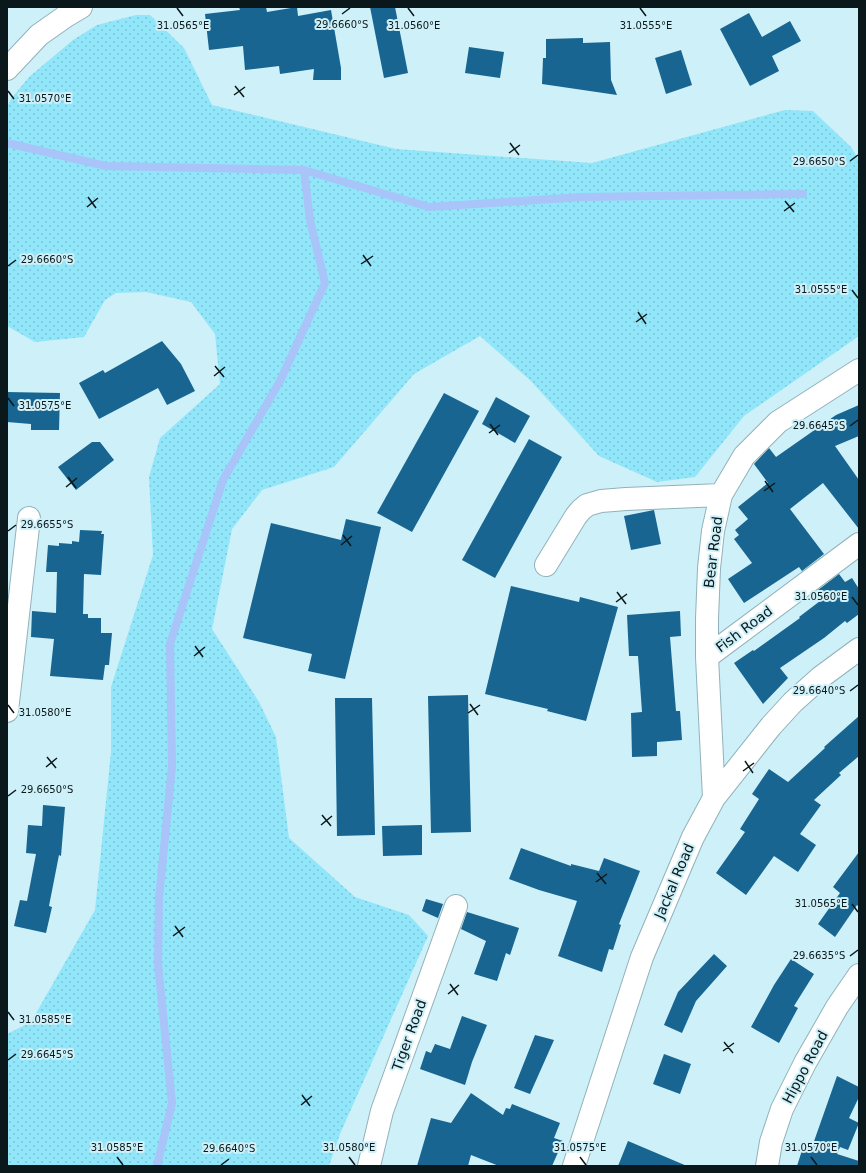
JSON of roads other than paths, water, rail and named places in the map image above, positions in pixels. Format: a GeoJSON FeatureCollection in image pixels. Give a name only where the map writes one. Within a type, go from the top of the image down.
{"type":"FeatureCollection","features":[{"type":"Feature","properties":{"kind":"street"},"geometry":{"type":"LineString","coordinates":[[7,69],[39,35],[81,7]]}},
{"type":"Feature","properties":{"kind":"street","name":"Bear Road"},"geometry":{"type":"LineString","coordinates":[[714,798],[707,657],[709,568],[713,531],[721,495],[744,456],[778,422],[859,370]]}},
{"type":"Feature","properties":{"kind":"street"},"geometry":{"type":"LineString","coordinates":[[546,565],[570,524],[581,510],[593,502],[721,495]]}},
{"type":"Feature","properties":{"kind":"street"},"geometry":{"type":"LineString","coordinates":[[7,711],[29,518]]}},
{"type":"Feature","properties":{"kind":"street","name":"Fish Road"},"geometry":{"type":"LineString","coordinates":[[707,657],[859,544]]}},
{"type":"Feature","properties":{"kind":"street","name":"Jackal Road"},"geometry":{"type":"LineString","coordinates":[[574,1166],[642,958],[682,860],[714,798],[771,726],[793,702],[821,677],[859,649]]}},
{"type":"Feature","properties":{"kind":"street","name":"Tiger Road"},"geometry":{"type":"LineString","coordinates":[[369,1166],[382,1111],[456,906]]}},
{"type":"Feature","properties":{"kind":"street","name":"Hippo Road"},"geometry":{"type":"LineString","coordinates":[[767,1166],[771,1142],[782,1109],[805,1063],[837,1007],[859,975]]}},
{"type":"Feature","properties":{"kind":"waterway"},"geometry":{"type":"LineString","coordinates":[[7,143],[106,166],[304,170],[429,207],[583,197],[803,194]]}},
{"type":"Feature","properties":{"kind":"waterway"},"geometry":{"type":"LineString","coordinates":[[157,1166],[172,1103],[158,964],[159,898],[172,766],[170,644],[223,480],[280,381],[325,283],[310,220],[304,170]]}}]}
